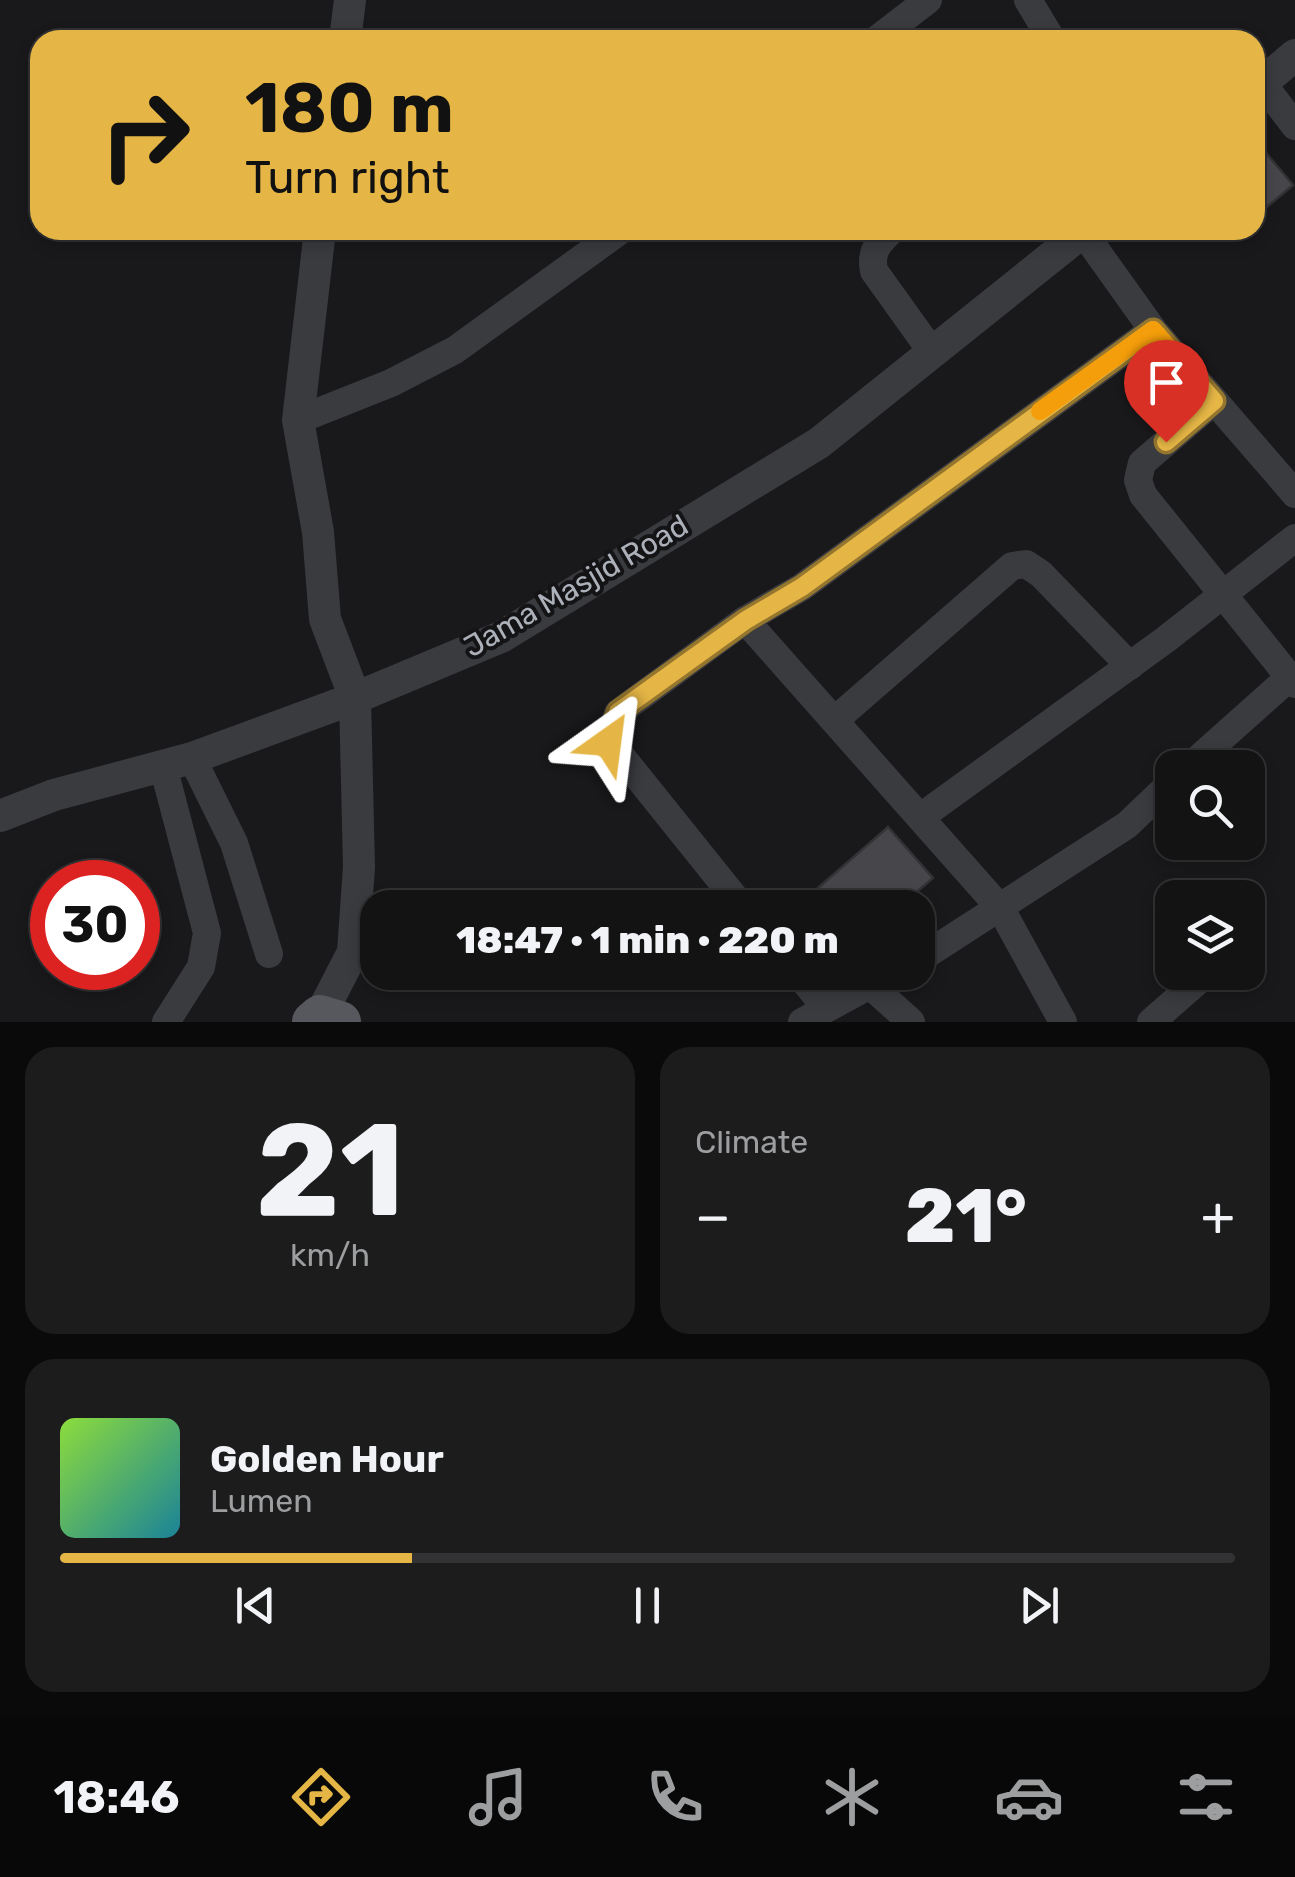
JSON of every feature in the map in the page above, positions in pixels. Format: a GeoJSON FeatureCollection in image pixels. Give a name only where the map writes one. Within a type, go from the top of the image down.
{"type":"FeatureCollection","features":[{"type":"Feature","properties":{"kind":"street"},"geometry":{"type":"LineString","coordinates":[[346,30],[350,0]]}},
{"type":"Feature","properties":{"kind":"street"},"geometry":{"type":"LineString","coordinates":[[889,30],[928,0]]}},
{"type":"Feature","properties":{"kind":"street"},"geometry":{"type":"LineString","coordinates":[[1028,0],[1046,30]]}},
{"type":"Feature","properties":{"kind":"street"},"geometry":{"type":"LineString","coordinates":[[1265,80],[1295,55]]}},
{"type":"Feature","properties":{"kind":"street"},"geometry":{"type":"LineString","coordinates":[[1265,94],[1295,126]]}},
{"type":"Feature","properties":{"kind":"street"},"geometry":{"type":"LineString","coordinates":[[319,240],[298,420],[318,532],[324,619],[355,698],[358,867],[353,952],[324,1020]]}},
{"type":"Feature","properties":{"kind":"street"},"geometry":{"type":"LineString","coordinates":[[298,420],[392,383],[455,350],[607,240]]}},
{"type":"Feature","properties":{"kind":"street"},"geometry":{"type":"LineString","coordinates":[[881,240],[872,257],[874,270],[932,352]]}},
{"type":"Feature","properties":{"kind":"street","name":"Jama Masjid Road"},"geometry":{"type":"LineString","coordinates":[[0,816],[54,795],[177,762],[355,698],[501,637],[819,443],[1073,240]]}},
{"type":"Feature","properties":{"kind":"street"},"geometry":{"type":"LineString","coordinates":[[1090,240],[1153,330],[1295,494]]}},
{"type":"Feature","properties":{"kind":"street"},"geometry":{"type":"LineString","coordinates":[[728,890],[608,742],[618,712],[746,620],[802,587],[1153,330]]}},
{"type":"Feature","properties":{"kind":"street"},"geometry":{"type":"LineString","coordinates":[[1209,750],[1292,680],[1144,496],[1138,480],[1142,462],[1214,401]]}},
{"type":"Feature","properties":{"kind":"street"},"geometry":{"type":"LineString","coordinates":[[922,816],[1130,666],[1295,538]]}},
{"type":"Feature","properties":{"kind":"street"},"geometry":{"type":"LineString","coordinates":[[835,720],[1012,566],[1026,564],[1041,574],[1130,666]]}},
{"type":"Feature","properties":{"kind":"street"},"geometry":{"type":"LineString","coordinates":[[746,620],[922,816],[1000,910],[1064,1022]]}},
{"type":"Feature","properties":{"kind":"street"},"geometry":{"type":"LineString","coordinates":[[177,762],[234,843],[269,954]]}},
{"type":"Feature","properties":{"kind":"street"},"geometry":{"type":"LineString","coordinates":[[166,1022],[201,967],[206,932],[177,762]]}},
{"type":"Feature","properties":{"kind":"street"},"geometry":{"type":"LineString","coordinates":[[935,950],[1127,825],[1155,798]]}},
{"type":"Feature","properties":{"kind":"street"},"geometry":{"type":"LineString","coordinates":[[804,990],[814,1015],[861,990]]}},
{"type":"Feature","properties":{"kind":"street"},"geometry":{"type":"LineString","coordinates":[[889,990],[911,1022]]}},
{"type":"Feature","properties":{"kind":"street"},"geometry":{"type":"LineString","coordinates":[[1152,1022],[1188,990]]}},
{"type":"Feature","properties":{"kind":"building"},"geometry":{"type":"Polygon","coordinates":[[[1265,156],[1293,185],[1265,209],[1265,156]]]}},
{"type":"Feature","properties":{"kind":"building"},"geometry":{"type":"Polygon","coordinates":[[[888,827],[933,878],[919,890],[816,890],[888,827]]]}},
{"type":"Feature","properties":{"kind":"slow traffic"},"geometry":{"type":"LineString","coordinates":[[1040,411],[1153,330],[1173,353]]}},
{"type":"Feature","properties":{"kind":"route"},"geometry":{"type":"LineString","coordinates":[[608,742],[618,712],[746,620],[802,587],[1153,330],[1214,401],[1166,442]]}}]}
